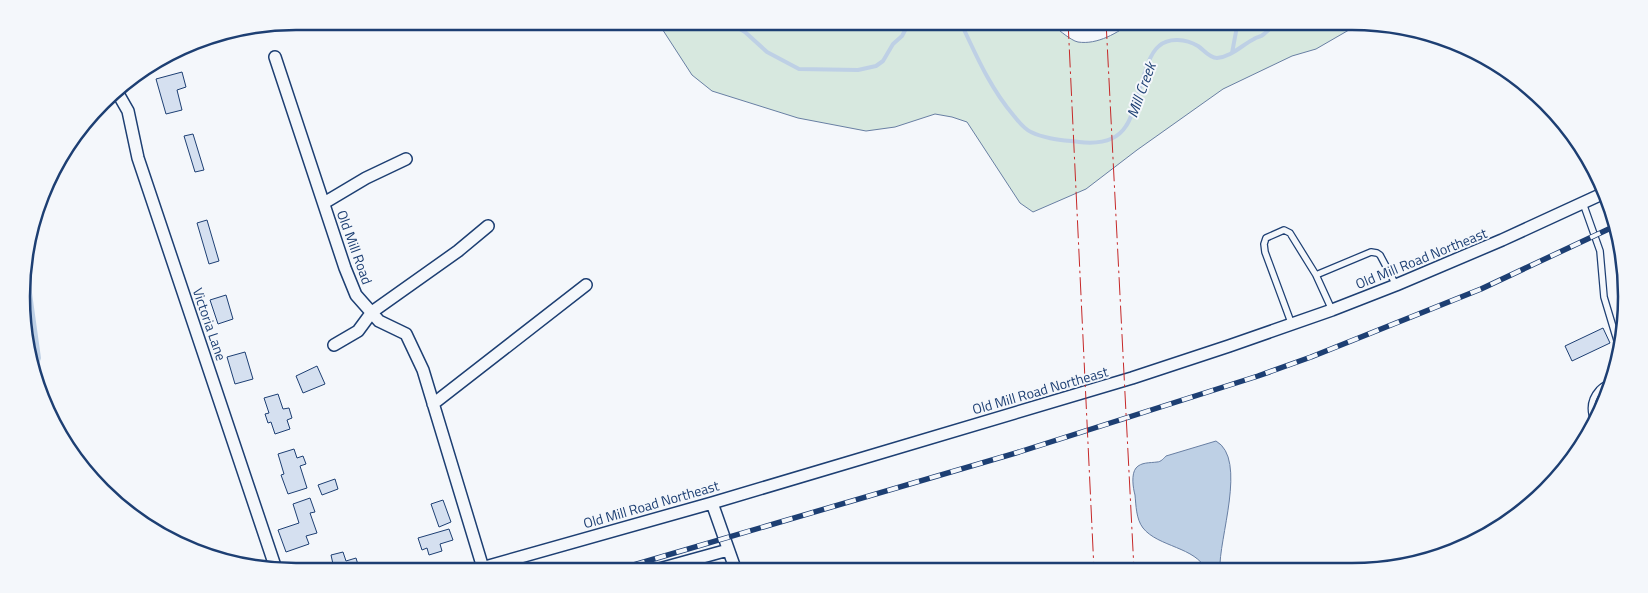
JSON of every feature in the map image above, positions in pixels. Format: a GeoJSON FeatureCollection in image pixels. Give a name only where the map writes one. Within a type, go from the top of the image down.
{"type":"FeatureCollection","features":[{"type":"Feature","properties":{"kind":"street","name":"Old Mill Road"},"geometry":{"type":"LineString","coordinates":[[275,57],[345,268],[356,295],[379,321],[406,334],[423,370],[481,563]]}},
{"type":"Feature","properties":{"kind":"street","name":"Victoria Lane"},"geometry":{"type":"LineString","coordinates":[[120,97],[128,111],[138,158],[274,562]]}},
{"type":"Feature","properties":{"kind":"street"},"geometry":{"type":"LineString","coordinates":[[324,203],[366,178],[406,159]]}},
{"type":"Feature","properties":{"kind":"street","name":"Old Mill Road Northeast"},"geometry":{"type":"LineString","coordinates":[[501,563],[712,503],[1132,378],[1292,325],[1396,285],[1502,240],[1598,196]]}},
{"type":"Feature","properties":{"kind":"street"},"geometry":{"type":"LineString","coordinates":[[334,345],[358,331],[372,312],[458,252],[488,226]]}},
{"type":"Feature","properties":{"kind":"street"},"geometry":{"type":"LineString","coordinates":[[433,404],[586,285]]}},
{"type":"Feature","properties":{"kind":"street"},"geometry":{"type":"LineString","coordinates":[[712,503],[733,563]]}},
{"type":"Feature","properties":{"kind":"street"},"geometry":{"type":"LineString","coordinates":[[681,563],[728,550]]}},
{"type":"Feature","properties":{"kind":"lane"},"geometry":{"type":"LineString","coordinates":[[1583,203],[1600,251],[1604,297],[1615,335]]}},
{"type":"Feature","properties":{"kind":"lane"},"geometry":{"type":"LineString","coordinates":[[1292,325],[1265,252],[1264,244],[1266,238],[1284,230],[1290,233],[1316,275],[1332,310]]}},
{"type":"Feature","properties":{"kind":"lane"},"geometry":{"type":"LineString","coordinates":[[1316,275],[1371,252],[1377,253],[1396,285]]}},
{"type":"Feature","properties":{"kind":"lane"},"geometry":{"type":"LineString","coordinates":[[1592,411],[1591,407],[1595,397],[1602,388]]}},
{"type":"Feature","properties":{"kind":"shaded area"},"geometry":{"type":"Polygon","coordinates":[[[663,30],[1059,30],[1078,42],[1092,42],[1121,30],[1349,30],[1316,49],[1292,56],[1223,89],[1086,189],[1033,212],[1020,203],[967,122],[935,114],[895,127],[866,131],[798,118],[712,91],[692,75],[663,30]]]}},
{"type":"Feature","properties":{"kind":"water"},"geometry":{"type":"Polygon","coordinates":[[[1216,441],[1225,450],[1230,465],[1231,482],[1221,563],[1202,563],[1194,556],[1158,539],[1143,528],[1137,512],[1133,485],[1134,471],[1140,465],[1158,462],[1166,456],[1216,441]]]}},
{"type":"Feature","properties":{"kind":"building"},"geometry":{"type":"Polygon","coordinates":[[[182,72],[186,87],[177,90],[182,110],[166,114],[156,79],[182,72]]]}},
{"type":"Feature","properties":{"kind":"building"},"geometry":{"type":"Polygon","coordinates":[[[193,134],[204,170],[195,172],[184,136],[193,134]]]}},
{"type":"Feature","properties":{"kind":"building"},"geometry":{"type":"Polygon","coordinates":[[[207,220],[219,261],[209,264],[197,223],[207,220]]]}},
{"type":"Feature","properties":{"kind":"building"},"geometry":{"type":"Polygon","coordinates":[[[226,295],[233,319],[218,324],[210,300],[226,295]]]}},
{"type":"Feature","properties":{"kind":"building"},"geometry":{"type":"Polygon","coordinates":[[[1603,328],[1610,343],[1572,361],[1565,346],[1603,328]]]}},
{"type":"Feature","properties":{"kind":"building"},"geometry":{"type":"Polygon","coordinates":[[[245,352],[253,379],[235,384],[227,357],[245,352]]]}},
{"type":"Feature","properties":{"kind":"building"},"geometry":{"type":"Polygon","coordinates":[[[317,366],[325,384],[303,393],[296,376],[317,366]]]}},
{"type":"Feature","properties":{"kind":"building"},"geometry":{"type":"Polygon","coordinates":[[[278,394],[283,409],[289,408],[292,418],[287,420],[290,429],[275,434],[271,422],[268,423],[265,414],[269,413],[264,398],[278,394]]]}},
{"type":"Feature","properties":{"kind":"building"},"geometry":{"type":"Polygon","coordinates":[[[294,449],[297,458],[303,456],[306,464],[300,466],[307,488],[288,494],[281,475],[284,474],[278,454],[294,449]]]}},
{"type":"Feature","properties":{"kind":"building"},"geometry":{"type":"Polygon","coordinates":[[[335,479],[338,489],[322,495],[318,485],[335,479]]]}},
{"type":"Feature","properties":{"kind":"building"},"geometry":{"type":"Polygon","coordinates":[[[310,498],[315,512],[310,513],[317,533],[306,536],[309,544],[286,552],[278,530],[299,523],[293,504],[310,498]]]}},
{"type":"Feature","properties":{"kind":"building"},"geometry":{"type":"Polygon","coordinates":[[[443,500],[451,522],[439,527],[431,504],[443,500]]]}},
{"type":"Feature","properties":{"kind":"building"},"geometry":{"type":"Polygon","coordinates":[[[449,529],[453,540],[440,544],[442,551],[429,555],[427,548],[422,550],[418,538],[449,529]]]}},
{"type":"Feature","properties":{"kind":"building"},"geometry":{"type":"Polygon","coordinates":[[[343,552],[346,561],[356,558],[358,563],[333,563],[331,555],[343,552]]]}},
{"type":"Feature","properties":{"kind":"waterway","name":"Mill Creek"},"geometry":{"type":"LineString","coordinates":[[742,30],[767,52],[799,69],[858,70],[876,66],[883,61],[893,44],[902,36],[905,30]]}},
{"type":"Feature","properties":{"kind":"waterway","name":"Mill Creek"},"geometry":{"type":"LineString","coordinates":[[964,30],[991,83],[1005,105],[1028,131],[1048,138],[1092,143],[1111,139],[1117,136],[1126,126],[1134,108],[1149,61],[1154,52],[1163,43],[1173,40],[1188,42],[1198,46],[1212,57],[1217,58],[1232,53],[1268,30]]}},
{"type":"Feature","properties":{"kind":"waterway"},"geometry":{"type":"LineString","coordinates":[[1232,53],[1236,30]]}},
{"type":"Feature","properties":{"kind":"waterway"},"geometry":{"type":"LineString","coordinates":[[30,294],[38,361]]}},
{"type":"Feature","properties":{"kind":"railway"},"geometry":{"type":"LineString","coordinates":[[640,563],[1019,452],[1258,376],[1311,357],[1481,289],[1609,229]]}},
{"type":"Feature","properties":{"kind":"power"},"geometry":{"type":"LineString","coordinates":[[1068,30],[1094,563]]}},
{"type":"Feature","properties":{"kind":"power"},"geometry":{"type":"LineString","coordinates":[[1106,30],[1134,563]]}}]}
